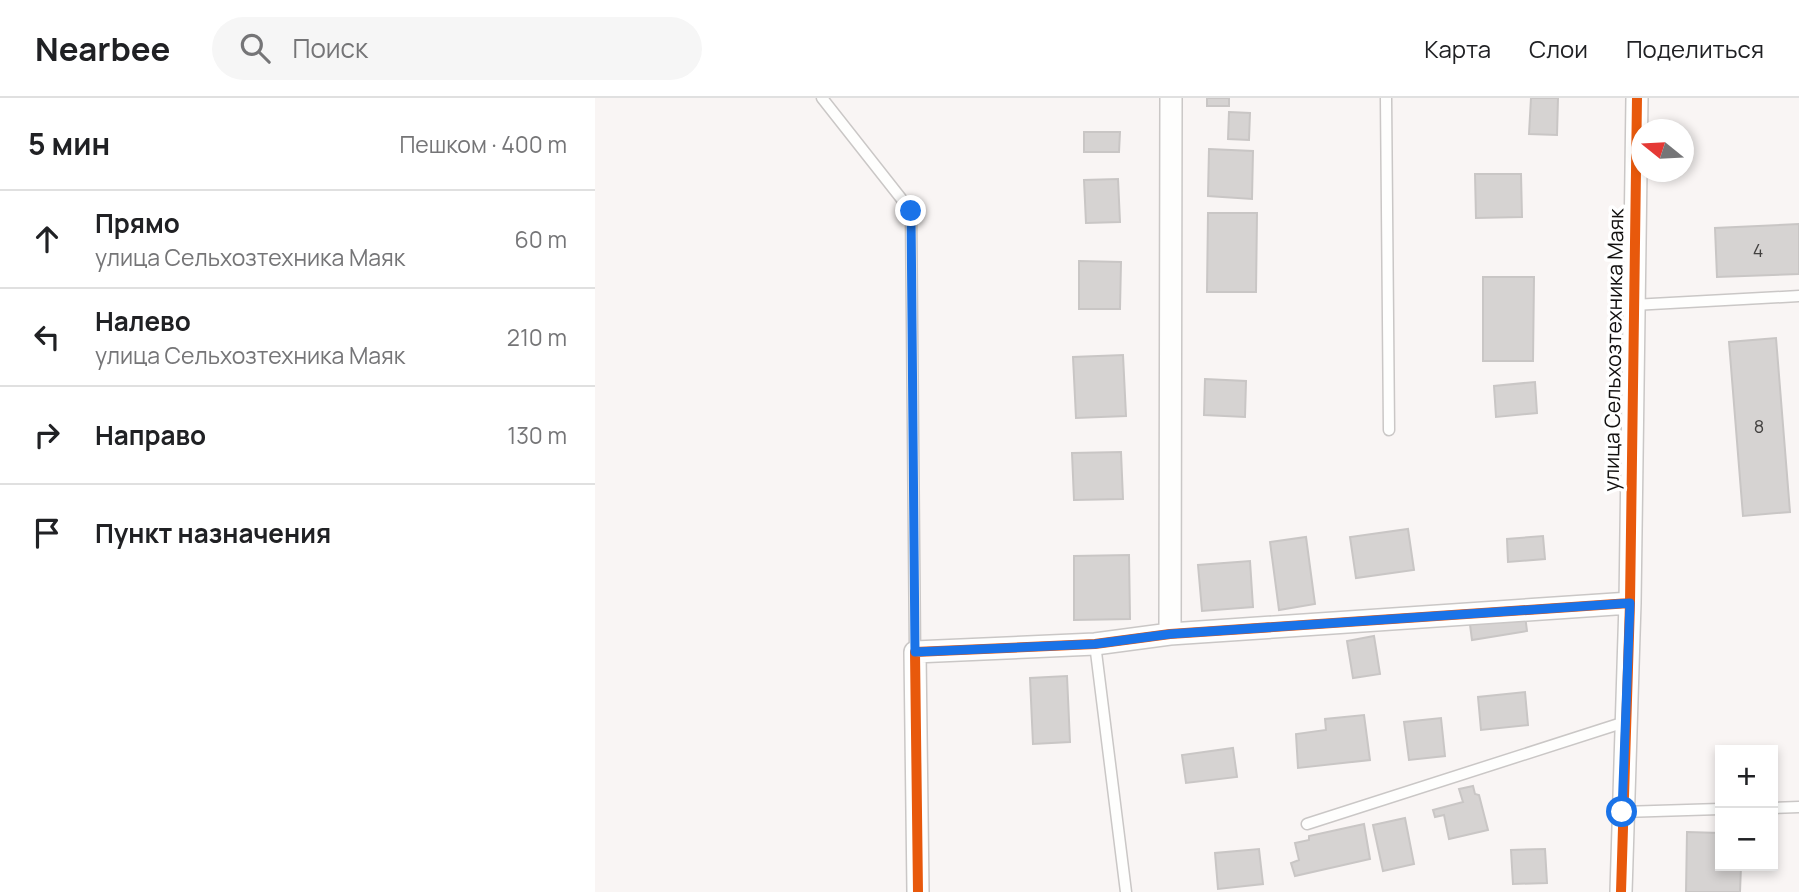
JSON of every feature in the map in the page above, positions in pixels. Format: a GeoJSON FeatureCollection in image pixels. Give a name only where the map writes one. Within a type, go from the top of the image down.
{"type":"FeatureCollection","features":[{"type":"Feature","properties":{"kind":"street"},"geometry":{"type":"LineString","coordinates":[[1170,634],[1171,98]]}},
{"type":"Feature","properties":{"kind":"street","name":"улица Сельхозтехника Маяк"},"geometry":{"type":"LineString","coordinates":[[1621,892],[1630,603],[1637,98]]}},
{"type":"Feature","properties":{"kind":"street"},"geometry":{"type":"LineString","coordinates":[[918,892],[915,652],[1095,644],[1170,634],[1630,603]]}},
{"type":"Feature","properties":{"kind":"lane"},"geometry":{"type":"LineString","coordinates":[[822,98],[911,211],[915,652]]}},
{"type":"Feature","properties":{"kind":"lane"},"geometry":{"type":"LineString","coordinates":[[1386,98],[1389,430]]}},
{"type":"Feature","properties":{"kind":"lane"},"geometry":{"type":"LineString","coordinates":[[1633,305],[1799,296]]}},
{"type":"Feature","properties":{"kind":"lane"},"geometry":{"type":"LineString","coordinates":[[1095,644],[1126,892]]}},
{"type":"Feature","properties":{"kind":"lane"},"geometry":{"type":"LineString","coordinates":[[1307,824],[1625,722]]}},
{"type":"Feature","properties":{"kind":"lane"},"geometry":{"type":"LineString","coordinates":[[1778,808],[1799,807]]}},
{"type":"Feature","properties":{"kind":"lane"},"geometry":{"type":"LineString","coordinates":[[1622,812],[1715,809]]}},
{"type":"Feature","properties":{"kind":"building"},"geometry":{"type":"Polygon","coordinates":[[[1207,98],[1229,98],[1229,106],[1207,106],[1207,98]]]}},
{"type":"Feature","properties":{"kind":"building"},"geometry":{"type":"Polygon","coordinates":[[[1531,98],[1558,98],[1557,135],[1529,134],[1531,98]]]}},
{"type":"Feature","properties":{"kind":"building"},"geometry":{"type":"Polygon","coordinates":[[[1229,112],[1250,113],[1249,140],[1228,139],[1229,112]]]}},
{"type":"Feature","properties":{"kind":"building"},"geometry":{"type":"Polygon","coordinates":[[[1084,132],[1120,132],[1119,152],[1084,152],[1084,132]]]}},
{"type":"Feature","properties":{"kind":"building"},"geometry":{"type":"Polygon","coordinates":[[[1209,149],[1253,151],[1252,199],[1208,196],[1209,149]]]}},
{"type":"Feature","properties":{"kind":"building"},"geometry":{"type":"Polygon","coordinates":[[[1475,174],[1521,174],[1522,217],[1476,218],[1475,174]]]}},
{"type":"Feature","properties":{"kind":"building"},"geometry":{"type":"Polygon","coordinates":[[[1118,179],[1120,222],[1086,223],[1084,180],[1118,179]]]}},
{"type":"Feature","properties":{"kind":"building"},"geometry":{"type":"Polygon","coordinates":[[[1208,213],[1257,213],[1256,292],[1207,292],[1208,213]]]}},
{"type":"Feature","properties":{"kind":"building"},"geometry":{"type":"Polygon","coordinates":[[[1799,224],[1799,274],[1717,277],[1715,228],[1799,224]]]}},
{"type":"Feature","properties":{"kind":"building"},"geometry":{"type":"Polygon","coordinates":[[[1079,261],[1121,262],[1120,309],[1079,309],[1079,261]]]}},
{"type":"Feature","properties":{"kind":"building"},"geometry":{"type":"Polygon","coordinates":[[[1483,277],[1534,277],[1533,361],[1483,361],[1483,277]]]}},
{"type":"Feature","properties":{"kind":"building"},"geometry":{"type":"Polygon","coordinates":[[[1776,338],[1790,512],[1743,516],[1729,342],[1776,338]]]}},
{"type":"Feature","properties":{"kind":"building"},"geometry":{"type":"Polygon","coordinates":[[[1123,355],[1126,416],[1076,418],[1073,357],[1123,355]]]}},
{"type":"Feature","properties":{"kind":"building"},"geometry":{"type":"Polygon","coordinates":[[[1205,379],[1246,381],[1245,417],[1204,415],[1205,379]]]}},
{"type":"Feature","properties":{"kind":"building"},"geometry":{"type":"Polygon","coordinates":[[[1535,382],[1537,413],[1496,417],[1494,386],[1535,382]]]}},
{"type":"Feature","properties":{"kind":"building"},"geometry":{"type":"Polygon","coordinates":[[[1121,452],[1123,499],[1074,500],[1072,453],[1121,452]]]}},
{"type":"Feature","properties":{"kind":"building"},"geometry":{"type":"Polygon","coordinates":[[[1408,529],[1414,570],[1356,578],[1350,537],[1408,529]]]}},
{"type":"Feature","properties":{"kind":"building"},"geometry":{"type":"Polygon","coordinates":[[[1543,536],[1545,559],[1508,562],[1507,539],[1543,536]]]}},
{"type":"Feature","properties":{"kind":"building"},"geometry":{"type":"Polygon","coordinates":[[[1306,537],[1315,604],[1279,610],[1270,542],[1306,537]]]}},
{"type":"Feature","properties":{"kind":"building"},"geometry":{"type":"Polygon","coordinates":[[[1129,555],[1130,619],[1074,620],[1074,556],[1129,555]]]}},
{"type":"Feature","properties":{"kind":"building"},"geometry":{"type":"Polygon","coordinates":[[[1250,561],[1253,607],[1202,611],[1198,565],[1250,561]]]}},
{"type":"Feature","properties":{"kind":"building"},"geometry":{"type":"Polygon","coordinates":[[[1524,608],[1527,631],[1472,640],[1469,617],[1524,608]]]}},
{"type":"Feature","properties":{"kind":"building"},"geometry":{"type":"Polygon","coordinates":[[[1374,636],[1380,674],[1353,678],[1347,641],[1374,636]]]}},
{"type":"Feature","properties":{"kind":"building"},"geometry":{"type":"Polygon","coordinates":[[[1067,676],[1070,742],[1033,744],[1030,678],[1067,676]]]}},
{"type":"Feature","properties":{"kind":"building"},"geometry":{"type":"Polygon","coordinates":[[[1525,692],[1528,725],[1481,730],[1478,697],[1525,692]]]}},
{"type":"Feature","properties":{"kind":"building"},"geometry":{"type":"Polygon","coordinates":[[[1364,715],[1370,760],[1298,768],[1296,734],[1326,730],[1325,719],[1364,715]]]}},
{"type":"Feature","properties":{"kind":"building"},"geometry":{"type":"Polygon","coordinates":[[[1441,718],[1445,756],[1409,760],[1404,722],[1441,718]]]}},
{"type":"Feature","properties":{"kind":"building"},"geometry":{"type":"Polygon","coordinates":[[[1233,748],[1237,777],[1186,783],[1182,755],[1233,748]]]}},
{"type":"Feature","properties":{"kind":"building"},"geometry":{"type":"Polygon","coordinates":[[[1473,786],[1475,794],[1479,795],[1488,830],[1449,839],[1444,815],[1435,817],[1433,810],[1463,802],[1459,789],[1473,786]]]}},
{"type":"Feature","properties":{"kind":"building"},"geometry":{"type":"Polygon","coordinates":[[[1405,818],[1414,864],[1383,871],[1373,825],[1405,818]]]}},
{"type":"Feature","properties":{"kind":"building"},"geometry":{"type":"Polygon","coordinates":[[[1364,824],[1370,859],[1295,876],[1291,863],[1299,860],[1295,843],[1309,840],[1309,836],[1364,824]]]}},
{"type":"Feature","properties":{"kind":"building"},"geometry":{"type":"Polygon","coordinates":[[[1687,832],[1715,833],[1715,871],[1741,871],[1740,892],[1686,892],[1687,832]]]}},
{"type":"Feature","properties":{"kind":"building"},"geometry":{"type":"Polygon","coordinates":[[[1259,849],[1263,884],[1218,889],[1215,853],[1259,849]]]}},
{"type":"Feature","properties":{"kind":"building"},"geometry":{"type":"Polygon","coordinates":[[[1545,849],[1547,883],[1513,884],[1511,850],[1545,849]]]}},
{"type":"Feature","properties":{"kind":"cycle path"},"geometry":{"type":"LineString","coordinates":[[1621,892],[1630,603],[1637,98]]}},
{"type":"Feature","properties":{"kind":"cycle path"},"geometry":{"type":"LineString","coordinates":[[918,892],[915,652],[1095,644],[1170,634],[1630,603]]}},
{"type":"Feature","properties":{"kind":"route"},"geometry":{"type":"LineString","coordinates":[[911,211],[915,652],[1095,644],[1170,634],[1630,603],[1622,812]]}}]}
